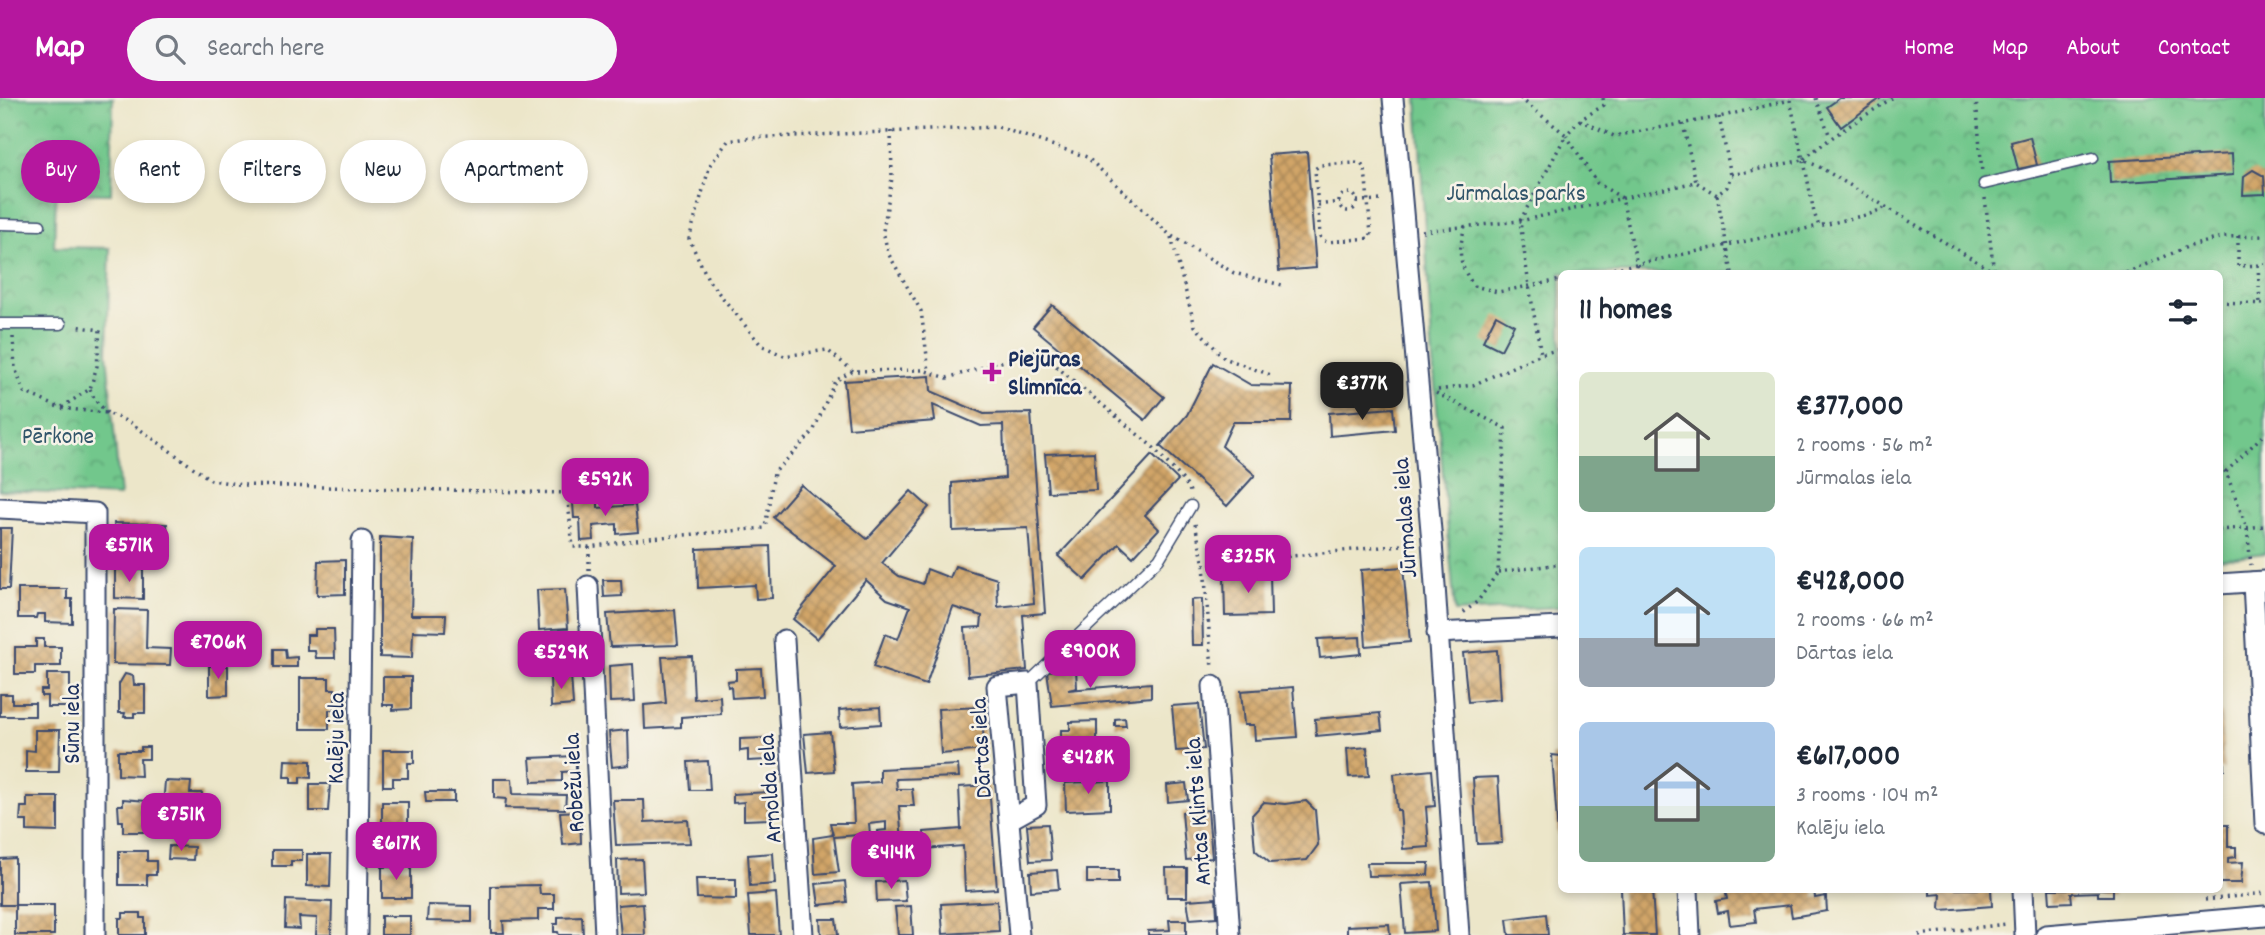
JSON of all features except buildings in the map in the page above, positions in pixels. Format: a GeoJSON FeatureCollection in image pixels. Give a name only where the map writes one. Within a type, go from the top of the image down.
{"type":"FeatureCollection","features":[{"type":"Feature","properties":{"kind":"street","name":"Jūrmalas iela"},"geometry":{"type":"LineString","coordinates":[[1393,98],[1432,542],[1460,935]]}},
{"type":"Feature","properties":{"kind":"street","name":"Sūnu iela"},"geometry":{"type":"LineString","coordinates":[[0,508],[95,513],[95,935]]}},
{"type":"Feature","properties":{"kind":"street","name":"Kalēju iela"},"geometry":{"type":"LineString","coordinates":[[357,935],[362,541]]}},
{"type":"Feature","properties":{"kind":"street"},"geometry":{"type":"LineString","coordinates":[[2223,584],[2259,582],[2265,824]]}},
{"type":"Feature","properties":{"kind":"street","name":"Robežu iela"},"geometry":{"type":"LineString","coordinates":[[588,586],[605,935]]}},
{"type":"Feature","properties":{"kind":"street"},"geometry":{"type":"LineString","coordinates":[[1437,632],[1558,627]]}},
{"type":"Feature","properties":{"kind":"street","name":"Arnolda iela"},"geometry":{"type":"LineString","coordinates":[[785,640],[803,935]]}},
{"type":"Feature","properties":{"kind":"street","name":"Dārtas iela"},"geometry":{"type":"LineString","coordinates":[[1009,820],[1036,805],[1028,684],[997,686],[1019,935]]}},
{"type":"Feature","properties":{"kind":"street","name":"Antas Klints iela"},"geometry":{"type":"LineString","coordinates":[[1213,686],[1230,935]]}},
{"type":"Feature","properties":{"kind":"street"},"geometry":{"type":"LineString","coordinates":[[1688,893],[1689,935]]}},
{"type":"Feature","properties":{"kind":"street"},"geometry":{"type":"LineString","coordinates":[[2023,893],[2025,928]]}},
{"type":"Feature","properties":{"kind":"street"},"geometry":{"type":"LineString","coordinates":[[2046,935],[2265,916]]}},
{"type":"Feature","properties":{"kind":"lane"},"geometry":{"type":"LineString","coordinates":[[1984,184],[2093,158]]}},
{"type":"Feature","properties":{"kind":"lane"},"geometry":{"type":"LineString","coordinates":[[0,223],[40,225]]}},
{"type":"Feature","properties":{"kind":"lane"},"geometry":{"type":"LineString","coordinates":[[0,324],[61,324]]}},
{"type":"Feature","properties":{"kind":"lane"},"geometry":{"type":"LineString","coordinates":[[1028,684],[1159,559],[1191,506]]}},
{"type":"Feature","properties":{"kind":"path"},"geometry":{"type":"LineString","coordinates":[[1520,98],[1566,135],[1597,183],[1622,198],[1638,270]]}},
{"type":"Feature","properties":{"kind":"path"},"geometry":{"type":"LineString","coordinates":[[1541,354],[1520,221],[1566,135],[1580,120],[1604,105],[1603,98]]}},
{"type":"Feature","properties":{"kind":"path"},"geometry":{"type":"LineString","coordinates":[[1815,98],[1830,137]]}},
{"type":"Feature","properties":{"kind":"path"},"geometry":{"type":"LineString","coordinates":[[1731,175],[1803,160],[1830,137],[1842,132],[1892,98]]}},
{"type":"Feature","properties":{"kind":"path"},"geometry":{"type":"LineString","coordinates":[[1580,120],[1614,136],[1719,117],[1790,99],[1819,226]]}},
{"type":"Feature","properties":{"kind":"path"},"geometry":{"type":"LineString","coordinates":[[1717,195],[1727,187],[1731,175],[1719,117]]}},
{"type":"Feature","properties":{"kind":"path"},"geometry":{"type":"LineString","coordinates":[[1683,124],[1696,182]]}},
{"type":"Feature","properties":{"kind":"path"},"geometry":{"type":"LineString","coordinates":[[853,371],[827,350],[784,356],[761,345],[709,281],[689,239],[710,165],[728,141],[998,127],[1087,157],[1170,235],[1234,273],[1286,286]]}},
{"type":"Feature","properties":{"kind":"path"},"geometry":{"type":"LineString","coordinates":[[891,131],[892,178],[883,231],[888,253],[921,312],[930,372]]}},
{"type":"Feature","properties":{"kind":"path"},"geometry":{"type":"LineString","coordinates":[[1803,160],[1818,166],[1988,270]]}},
{"type":"Feature","properties":{"kind":"path"},"geometry":{"type":"LineString","coordinates":[[1361,164],[1365,169],[1368,201],[1370,238],[1327,242],[1322,240],[1315,169],[1320,166],[1361,164]]}},
{"type":"Feature","properties":{"kind":"path"},"geometry":{"type":"LineString","coordinates":[[1404,233],[1520,221],[1696,182],[1717,195],[1731,270]]}},
{"type":"Feature","properties":{"kind":"path"},"geometry":{"type":"LineString","coordinates":[[1348,193],[1356,197],[1357,201],[1356,206],[1349,211],[1341,206],[1340,202],[1348,193]]}},
{"type":"Feature","properties":{"kind":"path"},"geometry":{"type":"LineString","coordinates":[[1357,201],[1382,200]]}},
{"type":"Feature","properties":{"kind":"path"},"geometry":{"type":"LineString","coordinates":[[1318,205],[1340,202]]}},
{"type":"Feature","properties":{"kind":"path"},"geometry":{"type":"LineString","coordinates":[[1608,270],[1819,226],[1884,208]]}},
{"type":"Feature","properties":{"kind":"path"},"geometry":{"type":"LineString","coordinates":[[1465,226],[1459,249],[1463,270],[1474,286],[1499,292],[1558,281]]}},
{"type":"Feature","properties":{"kind":"path"},"geometry":{"type":"LineString","coordinates":[[1170,235],[1195,326],[1224,358],[1271,375]]}},
{"type":"Feature","properties":{"kind":"path"},"geometry":{"type":"LineString","coordinates":[[2238,236],[2238,266],[2265,265]]}},
{"type":"Feature","properties":{"kind":"path"},"geometry":{"type":"LineString","coordinates":[[2133,270],[2187,247],[2224,237],[2265,236]]}},
{"type":"Feature","properties":{"kind":"path"},"geometry":{"type":"LineString","coordinates":[[2223,302],[2262,304],[2258,265]]}},
{"type":"Feature","properties":{"kind":"path"},"geometry":{"type":"LineString","coordinates":[[13,324],[15,368],[24,392],[60,408],[107,413],[131,424],[211,480],[243,485],[567,493],[573,547],[765,528],[774,473],[813,432],[835,381],[853,371],[923,370],[947,378],[1038,351],[1154,448],[1189,486],[1204,565],[1213,686]]}},
{"type":"Feature","properties":{"kind":"path"},"geometry":{"type":"LineString","coordinates":[[60,408],[90,389],[97,366],[100,330],[61,324]]}},
{"type":"Feature","properties":{"kind":"path"},"geometry":{"type":"LineString","coordinates":[[1437,632],[1478,601],[1498,572],[1505,428],[1431,391],[1473,385],[1541,354],[1558,350]]}},
{"type":"Feature","properties":{"kind":"path"},"geometry":{"type":"LineString","coordinates":[[90,389],[95,400],[107,413]]}},
{"type":"Feature","properties":{"kind":"path"},"geometry":{"type":"LineString","coordinates":[[2259,582],[2247,528],[2225,472],[2265,433]]}},
{"type":"Feature","properties":{"kind":"path"},"geometry":{"type":"LineString","coordinates":[[2223,530],[2265,526]]}},
{"type":"Feature","properties":{"kind":"path"},"geometry":{"type":"LineString","coordinates":[[1204,565],[1432,542]]}},
{"type":"Feature","properties":{"kind":"path"},"geometry":{"type":"LineString","coordinates":[[1498,572],[1558,564]]}},
{"type":"Feature","properties":{"kind":"path"},"geometry":{"type":"LineString","coordinates":[[1919,935],[2025,928]]}},
{"type":"Feature","properties":{"kind":"green space","name":"Pērkone"},"geometry":{"type":"Polygon","coordinates":[[[0,98],[113,98],[111,194],[100,194],[100,140],[21,140],[21,203],[56,203],[54,247],[110,248],[107,353],[120,496],[0,491],[0,98]]]}},
{"type":"Feature","properties":{"kind":"green space","name":"Jūrmalas parks"},"geometry":{"type":"Polygon","coordinates":[[[1417,98],[2265,98],[2265,553],[2223,558],[2223,270],[1558,270],[1558,607],[1455,612],[1433,362],[1417,98]]]}},
{"type":"Feature","properties":{"kind":"place","name":"Piejūras Slimnīca"},"geometry":{"type":"Point","coordinates":[992,372]}}]}
